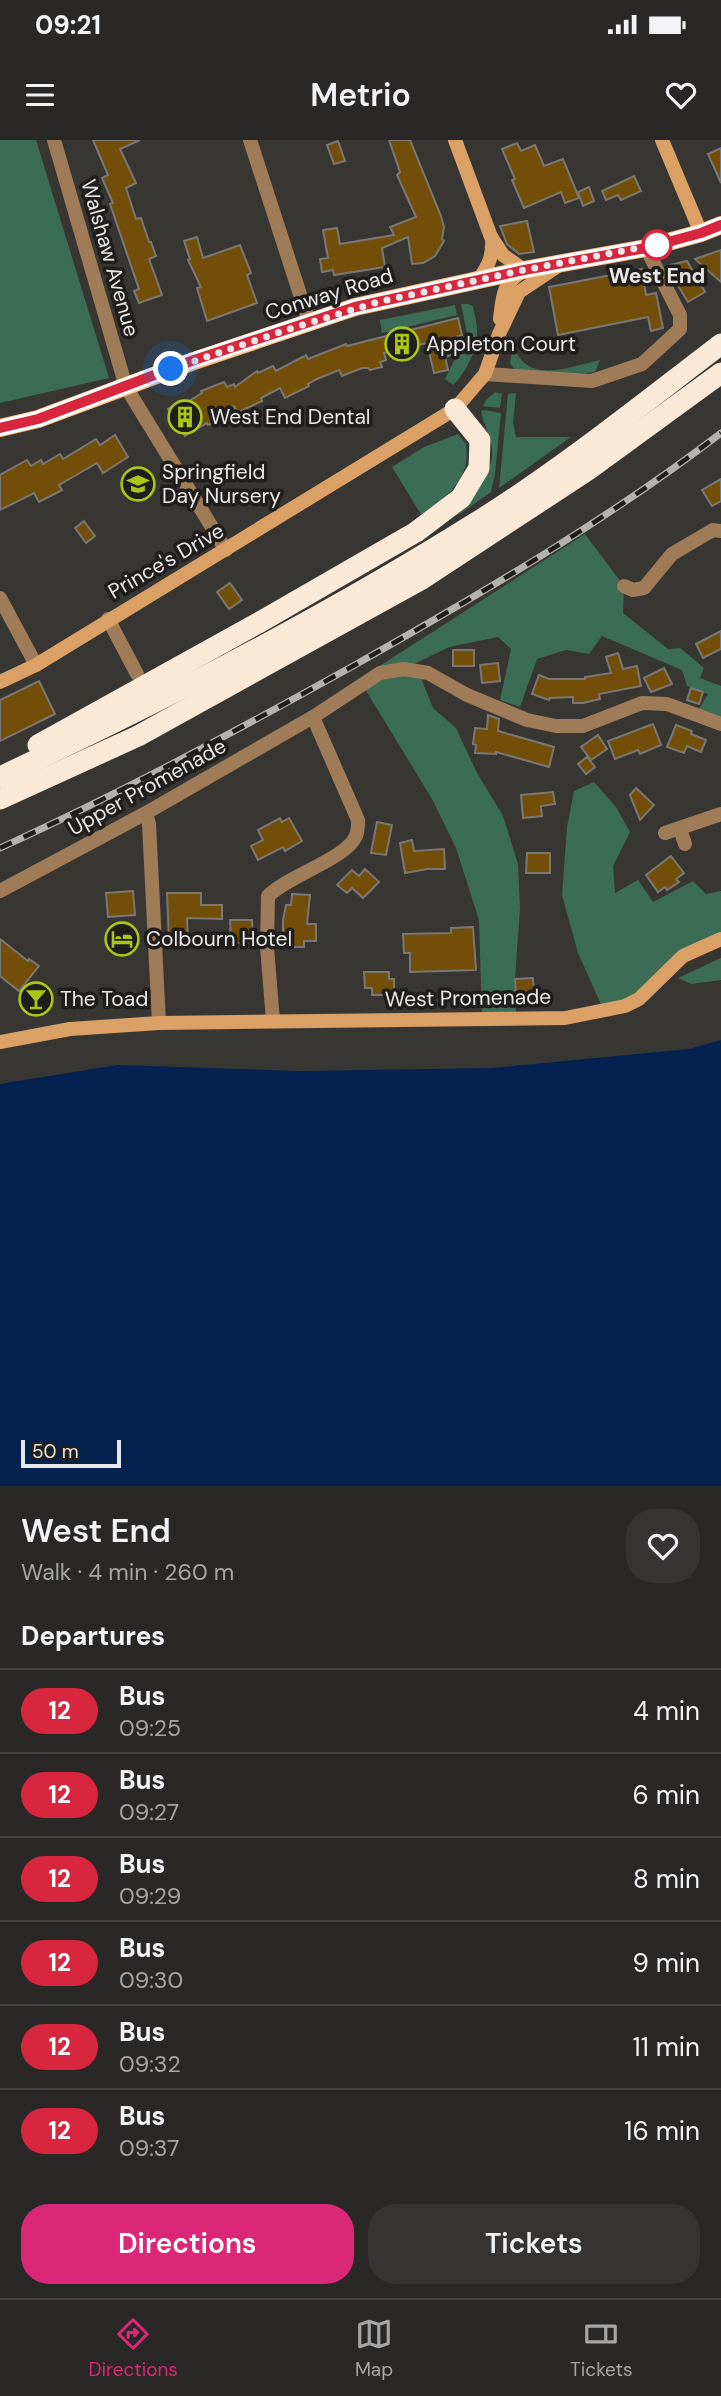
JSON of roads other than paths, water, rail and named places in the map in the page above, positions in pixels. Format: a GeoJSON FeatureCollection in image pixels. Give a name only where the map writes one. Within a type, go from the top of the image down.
{"type":"FeatureCollection","features":[{"type":"Feature","properties":{"kind":"highway"},"geometry":{"type":"LineString","coordinates":[[0,777],[130,716],[356,594],[467,528],[579,453],[721,344]]}},
{"type":"Feature","properties":{"kind":"highway"},"geometry":{"type":"LineString","coordinates":[[422,579],[588,470],[721,373]]}},
{"type":"Feature","properties":{"kind":"highway"},"geometry":{"type":"LineString","coordinates":[[0,799],[138,736],[422,579],[597,475],[721,391]]}},
{"type":"Feature","properties":{"kind":"highway"},"geometry":{"type":"LineString","coordinates":[[0,768],[416,532],[461,498],[479,468],[480,440],[455,409]]}},
{"type":"Feature","properties":{"kind":"main road"},"geometry":{"type":"LineString","coordinates":[[455,140],[491,237],[493,253],[489,265],[479,279]]}},
{"type":"Feature","properties":{"kind":"main road"},"geometry":{"type":"LineString","coordinates":[[662,140],[701,233]]}},
{"type":"Feature","properties":{"kind":"main road","name":"Conway Road"},"geometry":{"type":"LineString","coordinates":[[0,428],[38,419],[194,360],[400,296],[646,248],[721,225]]}},
{"type":"Feature","properties":{"kind":"main road"},"geometry":{"type":"LineString","coordinates":[[491,237],[503,255],[524,270]]}},
{"type":"Feature","properties":{"kind":"main road","name":"Prince's Drive"},"geometry":{"type":"LineString","coordinates":[[0,682],[36,665],[107,619],[226,550],[455,409],[485,374],[499,334],[520,292],[564,263]]}},
{"type":"Feature","properties":{"kind":"main road","name":"Prince's Drive"},"geometry":{"type":"LineString","coordinates":[[499,334],[503,291],[510,279],[524,270]]}},
{"type":"Feature","properties":{"kind":"main road","name":"West Promenade"},"geometry":{"type":"LineString","coordinates":[[0,1042],[71,1029],[159,1023],[565,1018],[625,1006],[639,999],[683,956],[721,939]]}},
{"type":"Feature","properties":{"kind":"street","name":"Walshaw Avenue"},"geometry":{"type":"LineString","coordinates":[[54,140],[126,387],[226,550]]}},
{"type":"Feature","properties":{"kind":"street"},"geometry":{"type":"LineString","coordinates":[[250,140],[309,323]]}},
{"type":"Feature","properties":{"kind":"street"},"geometry":{"type":"LineString","coordinates":[[485,374],[593,381],[642,364],[680,329],[680,315],[646,248]]}},
{"type":"Feature","properties":{"kind":"street"},"geometry":{"type":"LineString","coordinates":[[624,586],[633,590],[644,588],[672,554],[713,530],[721,531]]}},
{"type":"Feature","properties":{"kind":"street"},"geometry":{"type":"LineString","coordinates":[[0,598],[36,665]]}},
{"type":"Feature","properties":{"kind":"street"},"geometry":{"type":"LineString","coordinates":[[107,619],[138,674]]}},
{"type":"Feature","properties":{"kind":"street","name":"Upper Promenade"},"geometry":{"type":"LineString","coordinates":[[0,891],[146,813],[313,717],[380,673],[404,669],[428,673],[467,695],[527,720],[556,726],[583,726],[642,703],[667,704],[721,724]]}},
{"type":"Feature","properties":{"kind":"street"},"geometry":{"type":"LineString","coordinates":[[273,1021],[267,947],[268,896],[279,886],[347,848],[357,835],[358,820],[313,717]]}},
{"type":"Feature","properties":{"kind":"street"},"geometry":{"type":"LineString","coordinates":[[146,813],[149,824],[159,1023]]}},
{"type":"Feature","properties":{"kind":"street"},"geometry":{"type":"LineString","coordinates":[[665,833],[721,814]]}},
{"type":"Feature","properties":{"kind":"street"},"geometry":{"type":"LineString","coordinates":[[680,829],[685,844]]}},
{"type":"Feature","properties":{"kind":"water"},"geometry":{"type":"Polygon","coordinates":[[[721,1040],[721,1486],[0,1486],[0,1084],[117,1065],[300,1071],[492,1068],[689,1049],[721,1040]]]}},
{"type":"Feature","properties":{"kind":"railway"},"geometry":{"type":"LineString","coordinates":[[0,848],[179,760],[400,639],[587,527],[721,433]]}},
{"type":"Feature","properties":{"kind":"place","name":"West End"},"geometry":{"type":"Point","coordinates":[657,245]}},
{"type":"Feature","properties":{"kind":"place","name":"Appleton Court"},"geometry":{"type":"Point","coordinates":[402,344]}},
{"type":"Feature","properties":{"kind":"place","name":"West End Dental"},"geometry":{"type":"Point","coordinates":[185,417]}},
{"type":"Feature","properties":{"kind":"place","name":"Springfield Day Nursery"},"geometry":{"type":"Point","coordinates":[138,484]}},
{"type":"Feature","properties":{"kind":"place","name":"Colbourn Hotel"},"geometry":{"type":"Point","coordinates":[122,939]}},
{"type":"Feature","properties":{"kind":"place","name":"The Toad"},"geometry":{"type":"Point","coordinates":[36,999]}}]}
